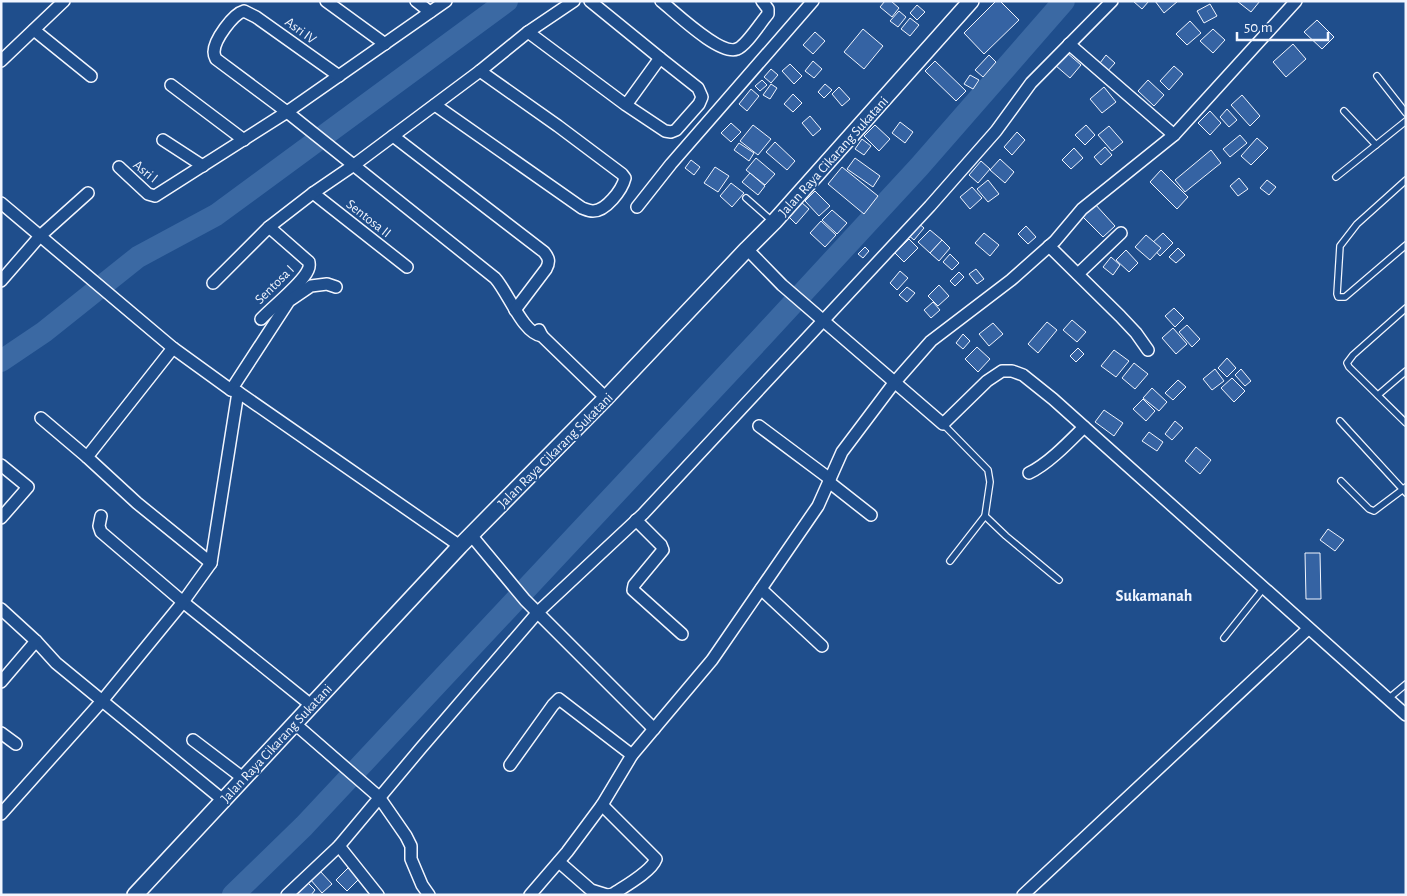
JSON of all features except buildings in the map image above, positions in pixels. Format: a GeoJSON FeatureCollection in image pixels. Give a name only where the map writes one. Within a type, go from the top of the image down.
{"type":"FeatureCollection","features":[{"type":"Feature","properties":{"kind":"main road","name":"Jalan Raya Cikarang Sukatani"},"geometry":{"type":"LineString","coordinates":[[135,895],[466,541],[774,222],[971,1]]}},
{"type":"Feature","properties":{"kind":"street"},"geometry":{"type":"LineString","coordinates":[[1,61],[64,1]]}},
{"type":"Feature","properties":{"kind":"street"},"geometry":{"type":"LineString","coordinates":[[326,1],[385,44]]}},
{"type":"Feature","properties":{"kind":"street"},"geometry":{"type":"LineString","coordinates":[[416,1],[430,12]]}},
{"type":"Feature","properties":{"kind":"street"},"geometry":{"type":"LineString","coordinates":[[163,140],[203,166],[287,112],[446,1]]}},
{"type":"Feature","properties":{"kind":"street"},"geometry":{"type":"LineString","coordinates":[[213,283],[269,227],[480,71],[528,32],[574,1]]}},
{"type":"Feature","properties":{"kind":"street"},"geometry":{"type":"LineString","coordinates":[[528,32],[626,105],[665,131],[671,132],[676,130],[699,104],[702,97],[698,88],[590,1]]}},
{"type":"Feature","properties":{"kind":"street"},"geometry":{"type":"LineString","coordinates":[[661,1],[715,44],[731,50],[738,49],[768,14],[768,9],[762,1]]}},
{"type":"Feature","properties":{"kind":"street"},"geometry":{"type":"LineString","coordinates":[[638,207],[671,164],[813,1]]}},
{"type":"Feature","properties":{"kind":"street"},"geometry":{"type":"LineString","coordinates":[[287,895],[339,846],[538,612],[636,520],[930,206],[996,131],[1031,83],[1112,1]]}},
{"type":"Feature","properties":{"kind":"street"},"geometry":{"type":"LineString","coordinates":[[530,895],[559,862],[602,805],[632,755],[712,660],[818,506],[842,452],[894,382],[931,340],[1011,280],[1049,246],[1082,209],[1174,134],[1296,1]]}},
{"type":"Feature","properties":{"kind":"street","name":"Asri IV"},"geometry":{"type":"LineString","coordinates":[[287,112],[216,59],[214,53],[216,45],[227,26],[238,13],[244,11],[256,17],[339,76]]}},
{"type":"Feature","properties":{"kind":"street"},"geometry":{"type":"LineString","coordinates":[[34,30],[91,76]]}},
{"type":"Feature","properties":{"kind":"street"},"geometry":{"type":"LineString","coordinates":[[1069,44],[1174,134]]}},
{"type":"Feature","properties":{"kind":"street"},"geometry":{"type":"LineString","coordinates":[[626,105],[660,58]]}},
{"type":"Feature","properties":{"kind":"street"},"geometry":{"type":"LineString","coordinates":[[435,104],[582,208],[591,212],[600,210],[608,204],[624,184],[625,178],[622,174],[480,71]]}},
{"type":"Feature","properties":{"kind":"street"},"geometry":{"type":"LineString","coordinates":[[171,85],[244,140]]}},
{"type":"Feature","properties":{"kind":"street"},"geometry":{"type":"LineString","coordinates":[[287,112],[496,278],[504,288],[524,324],[537,336],[542,336],[606,398]]}},
{"type":"Feature","properties":{"kind":"street"},"geometry":{"type":"LineString","coordinates":[[393,136],[548,257],[549,263],[546,269],[518,314]]}},
{"type":"Feature","properties":{"kind":"street","name":"Asri I"},"geometry":{"type":"LineString","coordinates":[[119,167],[148,194],[156,196],[203,166]]}},
{"type":"Feature","properties":{"kind":"street"},"geometry":{"type":"LineString","coordinates":[[1,281],[40,236],[88,193]]}},
{"type":"Feature","properties":{"kind":"street","name":"Sentosa II"},"geometry":{"type":"LineString","coordinates":[[313,193],[406,267]]}},
{"type":"Feature","properties":{"kind":"street"},"geometry":{"type":"LineString","coordinates":[[1,202],[173,348],[235,391],[466,541],[506,577],[525,600],[654,729]]}},
{"type":"Feature","properties":{"kind":"street","name":"Sentosa I"},"geometry":{"type":"LineString","coordinates":[[260,319],[306,274],[310,265],[309,262],[269,227]]}},
{"type":"Feature","properties":{"kind":"street"},"geometry":{"type":"LineString","coordinates":[[1078,274],[1121,233]]}},
{"type":"Feature","properties":{"kind":"street"},"geometry":{"type":"LineString","coordinates":[[1049,246],[1136,333],[1148,350]]}},
{"type":"Feature","properties":{"kind":"street"},"geometry":{"type":"LineString","coordinates":[[747,249],[782,285],[943,424],[987,381],[1002,371],[1012,371],[1024,375],[1406,715]]}},
{"type":"Feature","properties":{"kind":"street"},"geometry":{"type":"LineString","coordinates":[[1,814],[102,701],[184,602],[211,563],[235,391],[290,301],[311,286],[327,284],[336,287]]}},
{"type":"Feature","properties":{"kind":"street"},"geometry":{"type":"LineString","coordinates":[[87,457],[173,348]]}},
{"type":"Feature","properties":{"kind":"street"},"geometry":{"type":"LineString","coordinates":[[41,418],[137,502],[211,563]]}},
{"type":"Feature","properties":{"kind":"street"},"geometry":{"type":"LineString","coordinates":[[760,426],[870,514]]}},
{"type":"Feature","properties":{"kind":"street"},"geometry":{"type":"LineString","coordinates":[[1029,473],[1039,468],[1066,446],[1084,427]]}},
{"type":"Feature","properties":{"kind":"street"},"geometry":{"type":"LineString","coordinates":[[1,464],[28,487],[1,518]]}},
{"type":"Feature","properties":{"kind":"street"},"geometry":{"type":"LineString","coordinates":[[101,516],[98,526],[101,532],[311,705]]}},
{"type":"Feature","properties":{"kind":"street"},"geometry":{"type":"LineString","coordinates":[[636,520],[662,545],[663,550],[634,585],[633,590],[682,634]]}},
{"type":"Feature","properties":{"kind":"street"},"geometry":{"type":"LineString","coordinates":[[761,589],[822,646]]}},
{"type":"Feature","properties":{"kind":"street"},"geometry":{"type":"LineString","coordinates":[[1,609],[36,641],[56,663],[223,800]]}},
{"type":"Feature","properties":{"kind":"street"},"geometry":{"type":"LineString","coordinates":[[1023,895],[1308,629]]}},
{"type":"Feature","properties":{"kind":"street"},"geometry":{"type":"LineString","coordinates":[[1,682],[36,641]]}},
{"type":"Feature","properties":{"kind":"street"},"geometry":{"type":"LineString","coordinates":[[510,765],[553,704],[559,699],[632,755]]}},
{"type":"Feature","properties":{"kind":"street"},"geometry":{"type":"LineString","coordinates":[[294,723],[379,797],[406,836],[411,846],[411,860],[422,885],[429,895]]}},
{"type":"Feature","properties":{"kind":"street"},"geometry":{"type":"LineString","coordinates":[[1,733],[16,744]]}},
{"type":"Feature","properties":{"kind":"street"},"geometry":{"type":"LineString","coordinates":[[193,740],[243,778]]}},
{"type":"Feature","properties":{"kind":"street"},"geometry":{"type":"LineString","coordinates":[[559,862],[589,892],[607,895],[613,894],[647,870],[655,862],[656,859],[602,805]]}},
{"type":"Feature","properties":{"kind":"street"},"geometry":{"type":"LineString","coordinates":[[339,846],[378,895]]}},
{"type":"Feature","properties":{"kind":"lane"},"geometry":{"type":"LineString","coordinates":[[1377,76],[1406,113]]}},
{"type":"Feature","properties":{"kind":"lane"},"geometry":{"type":"LineString","coordinates":[[1344,111],[1376,145]]}},
{"type":"Feature","properties":{"kind":"lane"},"geometry":{"type":"LineString","coordinates":[[1336,177],[1406,121]]}},
{"type":"Feature","properties":{"kind":"lane"},"geometry":{"type":"LineString","coordinates":[[1406,180],[1357,224],[1340,246],[1338,297],[1345,297],[1406,244]]}},
{"type":"Feature","properties":{"kind":"lane"},"geometry":{"type":"LineString","coordinates":[[746,198],[774,222]]}},
{"type":"Feature","properties":{"kind":"lane"},"geometry":{"type":"LineString","coordinates":[[1406,308],[1347,362],[1349,367],[1406,423]]}},
{"type":"Feature","properties":{"kind":"lane"},"geometry":{"type":"LineString","coordinates":[[1378,395],[1406,372]]}},
{"type":"Feature","properties":{"kind":"lane"},"geometry":{"type":"LineString","coordinates":[[1340,421],[1405,490],[1374,511],[1369,509],[1341,481]]}},
{"type":"Feature","properties":{"kind":"lane"},"geometry":{"type":"LineString","coordinates":[[943,424],[988,470],[990,482],[985,516],[950,561]]}},
{"type":"Feature","properties":{"kind":"lane"},"geometry":{"type":"LineString","coordinates":[[985,516],[1024,552],[1059,580]]}},
{"type":"Feature","properties":{"kind":"lane"},"geometry":{"type":"LineString","coordinates":[[1224,638],[1264,588]]}},
{"type":"Feature","properties":{"kind":"lane"},"geometry":{"type":"LineString","coordinates":[[1388,699],[1406,684]]}},
{"type":"Feature","properties":{"kind":"waterway"},"geometry":{"type":"LineString","coordinates":[[1,361],[44,332],[138,257],[216,215],[507,1]]}},
{"type":"Feature","properties":{"kind":"waterway"},"geometry":{"type":"LineString","coordinates":[[233,895],[304,826],[761,338],[919,167],[1064,1]]}},
{"type":"Feature","properties":{"kind":"district","name":"Sukamanah"},"geometry":{"type":"Point","coordinates":[1154,595]}}]}
